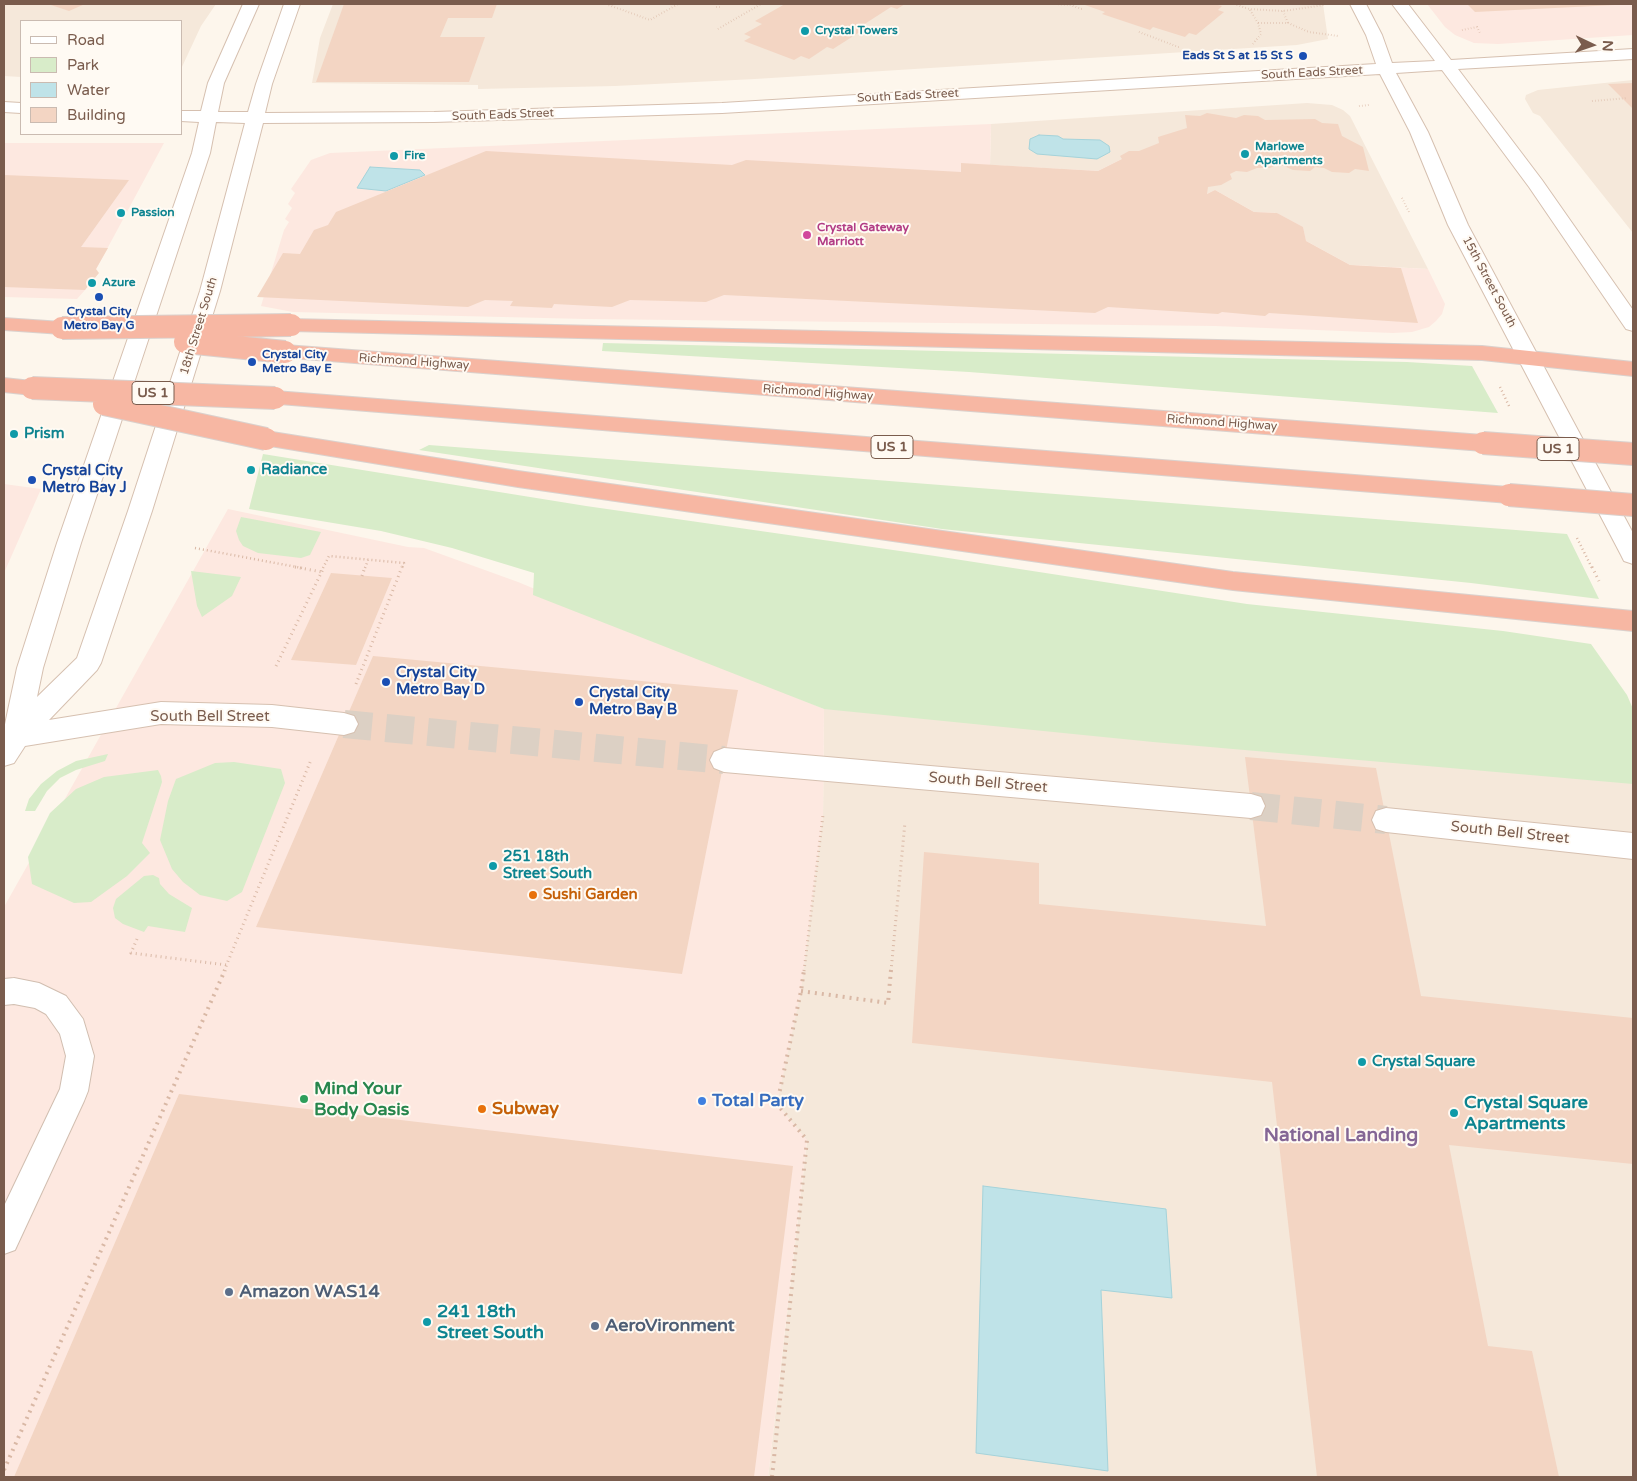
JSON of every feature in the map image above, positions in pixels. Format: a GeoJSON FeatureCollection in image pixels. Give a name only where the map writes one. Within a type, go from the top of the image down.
{"type":"FeatureCollection","features":[{"type":"Feature","properties":{"kind":"highway","name":"Richmond Highway"},"geometry":{"type":"LineString","coordinates":[[4,324],[62,328],[285,352],[1633,454]]}},
{"type":"Feature","properties":{"kind":"highway"},"geometry":{"type":"LineString","coordinates":[[62,328],[291,325],[1482,353],[1633,369]]}},
{"type":"Feature","properties":{"kind":"highway","name":"US 1"},"geometry":{"type":"LineString","coordinates":[[4,385],[32,388],[275,398],[1633,505]]}},
{"type":"Feature","properties":{"kind":"highway"},"geometry":{"type":"LineString","coordinates":[[32,388],[266,439],[567,486],[1233,581],[1633,621]]}},
{"type":"Feature","properties":{"kind":"street"},"geometry":{"type":"LineString","coordinates":[[10,745],[30,668],[69,543],[150,300],[202,153],[216,83],[250,4]]}},
{"type":"Feature","properties":{"kind":"street","name":"18th Street South"},"geometry":{"type":"LineString","coordinates":[[10,745],[88,663],[140,511],[210,291],[264,84],[292,4]]}},
{"type":"Feature","properties":{"kind":"street","name":"15th Street South"},"geometry":{"type":"LineString","coordinates":[[1358,4],[1374,35],[1386,69],[1419,132],[1458,225],[1633,555]]}},
{"type":"Feature","properties":{"kind":"street"},"geometry":{"type":"LineString","coordinates":[[1400,4],[1567,227],[1633,325]]}},
{"type":"Feature","properties":{"kind":"street","name":"South Eads Street"},"geometry":{"type":"LineString","coordinates":[[182,116],[256,118],[443,117],[722,108],[1633,54]]}},
{"type":"Feature","properties":{"kind":"street"},"geometry":{"type":"LineString","coordinates":[[4,107],[20,108]]}},
{"type":"Feature","properties":{"kind":"street","name":"South Bell Street"},"geometry":{"type":"LineString","coordinates":[[10,745],[161,713],[272,716],[344,724]]}},
{"type":"Feature","properties":{"kind":"street","name":"South Bell Street"},"geometry":{"type":"LineString","coordinates":[[724,760],[1251,806]]}},
{"type":"Feature","properties":{"kind":"street","name":"South Bell Street"},"geometry":{"type":"LineString","coordinates":[[1386,820],[1633,846]]}},
{"type":"Feature","properties":{"kind":"lane"},"geometry":{"type":"LineString","coordinates":[[4,992],[38,996],[56,1005],[73,1028],[80,1056],[74,1091],[4,1239]]}},
{"type":"Feature","properties":{"kind":"path"},"geometry":{"type":"LineString","coordinates":[[606,4],[650,20],[678,4]]}},
{"type":"Feature","properties":{"kind":"path"},"geometry":{"type":"LineString","coordinates":[[718,29],[761,4]]}},
{"type":"Feature","properties":{"kind":"path"},"geometry":{"type":"LineString","coordinates":[[1055,4],[1082,8]]}},
{"type":"Feature","properties":{"kind":"path"},"geometry":{"type":"LineString","coordinates":[[1234,4],[1249,9],[1283,10],[1324,5]]}},
{"type":"Feature","properties":{"kind":"path"},"geometry":{"type":"LineString","coordinates":[[716,7],[722,8]]}},
{"type":"Feature","properties":{"kind":"path"},"geometry":{"type":"LineString","coordinates":[[1249,9],[1258,23],[1261,34],[1249,47]]}},
{"type":"Feature","properties":{"kind":"path"},"geometry":{"type":"LineString","coordinates":[[1283,10],[1288,23]]}},
{"type":"Feature","properties":{"kind":"path"},"geometry":{"type":"LineString","coordinates":[[1258,23],[1288,23],[1309,32],[1328,36]]}},
{"type":"Feature","properties":{"kind":"path"},"geometry":{"type":"LineString","coordinates":[[1462,30],[1477,27]]}},
{"type":"Feature","properties":{"kind":"path"},"geometry":{"type":"LineString","coordinates":[[1139,32],[1185,49]]}},
{"type":"Feature","properties":{"kind":"path"},"geometry":{"type":"LineString","coordinates":[[1592,101],[1626,98]]}},
{"type":"Feature","properties":{"kind":"path"},"geometry":{"type":"LineString","coordinates":[[1402,198],[1410,214]]}},
{"type":"Feature","properties":{"kind":"path"},"geometry":{"type":"LineString","coordinates":[[1497,382],[1513,414]]}},
{"type":"Feature","properties":{"kind":"path"},"geometry":{"type":"LineString","coordinates":[[1576,535],[1600,584]]}},
{"type":"Feature","properties":{"kind":"path"},"geometry":{"type":"LineString","coordinates":[[195,548],[322,572]]}},
{"type":"Feature","properties":{"kind":"path"},"geometry":{"type":"LineString","coordinates":[[276,666],[329,556],[404,563],[356,684]]}},
{"type":"Feature","properties":{"kind":"path"},"geometry":{"type":"LineString","coordinates":[[362,576],[368,560]]}},
{"type":"Feature","properties":{"kind":"path"},"geometry":{"type":"LineString","coordinates":[[4,1470],[226,965],[311,760]]}},
{"type":"Feature","properties":{"kind":"path"},"geometry":{"type":"LineString","coordinates":[[772,1477],[807,1140],[777,1104],[801,991],[823,815]]}},
{"type":"Feature","properties":{"kind":"path"},"geometry":{"type":"LineString","coordinates":[[801,991],[888,1003],[905,822]]}},
{"type":"Feature","properties":{"kind":"path"},"geometry":{"type":"LineString","coordinates":[[137,939],[131,953],[226,965]]}},
{"type":"Feature","properties":{"kind":"shaded area"},"geometry":{"type":"Polygon","coordinates":[[[4,4],[216,4],[201,26],[182,67],[182,20],[20,20],[20,77],[4,76],[4,4]]]}},
{"type":"Feature","properties":{"kind":"shaded area","name":"Crystal Towers"},"geometry":{"type":"Polygon","coordinates":[[[333,4],[1323,4],[1328,39],[1297,45],[615,86],[478,89],[478,85],[312,83],[320,38],[333,4]]]}},
{"type":"Feature","properties":{"kind":"shaded area"},"geometry":{"type":"Polygon","coordinates":[[[1427,4],[1633,4],[1633,35],[1498,44],[1474,43],[1455,35],[1445,27],[1427,4]]]}},
{"type":"Feature","properties":{"kind":"shaded area"},"geometry":{"type":"Polygon","coordinates":[[[1633,80],[1633,233],[1540,116],[1533,113],[1525,99],[1526,95],[1538,90],[1633,80]]]}},
{"type":"Feature","properties":{"kind":"shaded area"},"geometry":{"type":"Polygon","coordinates":[[[1307,103],[1332,105],[1350,116],[1428,269],[1350,265],[1306,241],[1277,213],[1254,212],[1215,190],[1201,197],[1190,196],[1122,159],[1098,171],[990,165],[991,124],[1307,103]]]}},
{"type":"Feature","properties":{"kind":"shaded area","name":"Crystal Gateway Marriott"},"geometry":{"type":"Polygon","coordinates":[[[991,124],[990,165],[1098,171],[1122,159],[1190,196],[1201,197],[1215,190],[1254,212],[1277,213],[1303,227],[1306,241],[1350,265],[1428,269],[1445,304],[1442,314],[1429,327],[1412,332],[1393,333],[1215,326],[586,319],[293,312],[261,306],[284,230],[289,222],[285,219],[292,208],[288,204],[295,193],[291,189],[311,160],[330,153],[991,124]]]}},
{"type":"Feature","properties":{"kind":"shaded area"},"geometry":{"type":"Polygon","coordinates":[[[4,143],[164,143],[85,290],[77,299],[4,297],[4,143]]]}},
{"type":"Feature","properties":{"kind":"shaded area"},"geometry":{"type":"Polygon","coordinates":[[[4,484],[41,489],[4,573],[4,484]]]}},
{"type":"Feature","properties":{"kind":"shaded area"},"geometry":{"type":"Polygon","coordinates":[[[228,509],[408,547],[424,548],[518,582],[824,709],[823,815],[801,991],[777,1104],[807,1140],[768,1477],[4,1477],[4,907],[228,509]]]}},
{"type":"Feature","properties":{"kind":"shaded area"},"geometry":{"type":"Polygon","coordinates":[[[1048,699],[1633,748],[1633,1477],[768,1477],[807,1141],[777,1104],[823,815],[824,709],[1048,699]]]}},
{"type":"Feature","properties":{"kind":"green space"},"geometry":{"type":"Polygon","coordinates":[[[603,343],[1407,362],[1472,366],[1498,413],[969,372],[602,351],[603,343]]]}},
{"type":"Feature","properties":{"kind":"green space"},"geometry":{"type":"Polygon","coordinates":[[[429,445],[1567,534],[1599,599],[1471,583],[942,529],[419,450],[429,445]]]}},
{"type":"Feature","properties":{"kind":"green space"},"geometry":{"type":"Polygon","coordinates":[[[263,454],[586,506],[935,556],[1247,604],[1503,631],[1591,644],[1627,695],[1633,709],[1633,784],[1153,742],[824,709],[533,595],[534,573],[452,548],[381,531],[249,509],[263,454]]]}},
{"type":"Feature","properties":{"kind":"green space"},"geometry":{"type":"Polygon","coordinates":[[[241,517],[321,532],[310,555],[301,558],[258,553],[243,546],[239,540],[236,531],[241,517]]]}},
{"type":"Feature","properties":{"kind":"green space"},"geometry":{"type":"Polygon","coordinates":[[[191,571],[241,577],[232,596],[202,617],[197,606],[191,571]]]}},
{"type":"Feature","properties":{"kind":"green space"},"geometry":{"type":"Polygon","coordinates":[[[108,754],[105,761],[76,770],[60,778],[47,791],[35,811],[25,811],[29,799],[41,784],[57,771],[76,761],[108,754]]]}},
{"type":"Feature","properties":{"kind":"green space"},"geometry":{"type":"Polygon","coordinates":[[[234,762],[281,769],[285,783],[242,892],[227,901],[200,895],[183,882],[172,869],[160,840],[168,801],[176,779],[215,763],[234,762]]]}},
{"type":"Feature","properties":{"kind":"green space"},"geometry":{"type":"Polygon","coordinates":[[[158,770],[162,782],[142,843],[150,853],[127,876],[91,902],[74,903],[32,884],[28,857],[50,813],[76,789],[104,777],[158,770]]]}},
{"type":"Feature","properties":{"kind":"green space"},"geometry":{"type":"Polygon","coordinates":[[[153,875],[159,878],[160,884],[169,894],[192,908],[185,932],[148,926],[144,932],[123,924],[115,918],[113,908],[116,899],[144,876],[153,875]]]}},
{"type":"Feature","properties":{"kind":"water"},"geometry":{"type":"Polygon","coordinates":[[[1039,135],[1058,136],[1063,139],[1100,140],[1109,146],[1110,152],[1097,159],[1037,154],[1029,149],[1030,139],[1039,135]]]}},
{"type":"Feature","properties":{"kind":"water"},"geometry":{"type":"Polygon","coordinates":[[[370,167],[420,170],[425,175],[386,191],[357,188],[370,167]]]}},
{"type":"Feature","properties":{"kind":"water"},"geometry":{"type":"Polygon","coordinates":[[[983,1186],[1166,1209],[1172,1298],[1101,1290],[1108,1471],[976,1453],[983,1186]]]}},
{"type":"Feature","properties":{"kind":"building"},"geometry":{"type":"Polygon","coordinates":[[[48,4],[85,4],[69,11],[48,4]]]}},
{"type":"Feature","properties":{"kind":"building"},"geometry":{"type":"Polygon","coordinates":[[[344,4],[497,4],[492,18],[448,18],[440,37],[485,37],[469,82],[316,82],[344,4]]]}},
{"type":"Feature","properties":{"kind":"building","name":"Crystal Towers"},"geometry":{"type":"Polygon","coordinates":[[[785,4],[905,4],[897,9],[891,7],[861,26],[866,28],[833,49],[827,47],[809,59],[801,56],[794,60],[744,41],[751,37],[744,34],[762,24],[755,21],[785,4]]]}},
{"type":"Feature","properties":{"kind":"building"},"geometry":{"type":"Polygon","coordinates":[[[1082,4],[1214,4],[1222,6],[1218,10],[1224,12],[1196,35],[1189,33],[1185,37],[1153,27],[1150,30],[1102,14],[1105,12],[1082,4]]]}},
{"type":"Feature","properties":{"kind":"building"},"geometry":{"type":"Polygon","coordinates":[[[1467,4],[1615,4],[1615,5],[1475,12],[1467,4]]]}},
{"type":"Feature","properties":{"kind":"building"},"geometry":{"type":"Polygon","coordinates":[[[1633,83],[1633,109],[1608,84],[1633,83]]]}},
{"type":"Feature","properties":{"kind":"building","name":"Crystal Gateway Marriott"},"geometry":{"type":"Polygon","coordinates":[[[1207,113],[1236,118],[1244,115],[1258,116],[1265,120],[1315,119],[1322,123],[1338,124],[1342,136],[1363,147],[1369,171],[1355,169],[1349,173],[1332,172],[1324,168],[1315,167],[1310,171],[1293,170],[1276,165],[1270,168],[1257,168],[1247,172],[1236,171],[1230,174],[1232,179],[1221,185],[1208,187],[1207,194],[1215,190],[1254,212],[1277,213],[1303,227],[1306,241],[1350,265],[1401,268],[1418,323],[1269,313],[1265,316],[1222,312],[1218,314],[1108,307],[1095,313],[724,295],[706,302],[630,300],[612,307],[554,304],[552,308],[510,306],[513,301],[485,300],[468,307],[257,297],[283,253],[300,254],[314,230],[328,225],[336,212],[486,151],[732,165],[746,160],[961,172],[961,163],[1098,171],[1122,159],[1120,156],[1129,151],[1139,151],[1159,143],[1158,137],[1187,128],[1185,115],[1200,116],[1207,113]]]}},
{"type":"Feature","properties":{"kind":"building"},"geometry":{"type":"Polygon","coordinates":[[[4,175],[129,180],[81,247],[108,248],[96,269],[99,273],[85,290],[4,287],[4,175]]]}},
{"type":"Feature","properties":{"kind":"building"},"geometry":{"type":"Polygon","coordinates":[[[331,573],[392,578],[356,665],[291,660],[331,573]]]}},
{"type":"Feature","properties":{"kind":"building","name":"251 18th Street South"},"geometry":{"type":"Polygon","coordinates":[[[373,656],[738,690],[682,974],[256,927],[373,656]]]}},
{"type":"Feature","properties":{"kind":"building","name":"Crystal Square Apartments"},"geometry":{"type":"Polygon","coordinates":[[[1245,757],[1376,768],[1421,996],[1633,1018],[1633,1164],[1449,1145],[1488,1346],[1532,1351],[1559,1477],[1317,1477],[1272,1082],[912,1043],[924,852],[1039,863],[1039,904],[1266,926],[1245,757]]]}},
{"type":"Feature","properties":{"kind":"building","name":"241 18th Street South"},"geometry":{"type":"Polygon","coordinates":[[[179,1094],[793,1166],[754,1477],[14,1477],[179,1094]]]}},
{"type":"Feature","properties":{"kind":"tunnel"},"geometry":{"type":"LineString","coordinates":[[344,724],[724,760]]}},
{"type":"Feature","properties":{"kind":"tunnel"},"geometry":{"type":"LineString","coordinates":[[1251,806],[1386,820]]}},
{"type":"Feature","properties":{"kind":"place","name":"Crystal Towers"},"geometry":{"type":"Point","coordinates":[805,31]}},
{"type":"Feature","properties":{"kind":"place","name":"Eads St S at 15 St S"},"geometry":{"type":"Point","coordinates":[1303,56]}},
{"type":"Feature","properties":{"kind":"place","name":"Marlowe Apartments"},"geometry":{"type":"Point","coordinates":[1245,154]}},
{"type":"Feature","properties":{"kind":"place","name":"Fire"},"geometry":{"type":"Point","coordinates":[394,156]}},
{"type":"Feature","properties":{"kind":"place","name":"Passion"},"geometry":{"type":"Point","coordinates":[121,213]}},
{"type":"Feature","properties":{"kind":"place","name":"Crystal Gateway Marriott"},"geometry":{"type":"Point","coordinates":[807,235]}},
{"type":"Feature","properties":{"kind":"place","name":"Azure"},"geometry":{"type":"Point","coordinates":[92,283]}},
{"type":"Feature","properties":{"kind":"place","name":"Crystal City Metro Bay G"},"geometry":{"type":"Point","coordinates":[99,297]}},
{"type":"Feature","properties":{"kind":"place","name":"Crystal City Metro Bay E"},"geometry":{"type":"Point","coordinates":[252,362]}},
{"type":"Feature","properties":{"kind":"place","name":"Prism"},"geometry":{"type":"Point","coordinates":[14,434]}},
{"type":"Feature","properties":{"kind":"place","name":"Radiance"},"geometry":{"type":"Point","coordinates":[251,470]}},
{"type":"Feature","properties":{"kind":"place","name":"Crystal City Metro Bay J"},"geometry":{"type":"Point","coordinates":[32,480]}},
{"type":"Feature","properties":{"kind":"place","name":"Crystal City Metro Bay D"},"geometry":{"type":"Point","coordinates":[386,682]}},
{"type":"Feature","properties":{"kind":"place","name":"Crystal City Metro Bay B"},"geometry":{"type":"Point","coordinates":[579,702]}},
{"type":"Feature","properties":{"kind":"place","name":"251 18th Street South"},"geometry":{"type":"Point","coordinates":[493,866]}},
{"type":"Feature","properties":{"kind":"place","name":"Sushi Garden"},"geometry":{"type":"Point","coordinates":[533,895]}},
{"type":"Feature","properties":{"kind":"place","name":"Crystal Square"},"geometry":{"type":"Point","coordinates":[1362,1062]}},
{"type":"Feature","properties":{"kind":"place","name":"Mind Your Body Oasis"},"geometry":{"type":"Point","coordinates":[304,1099]}},
{"type":"Feature","properties":{"kind":"place","name":"Total Party"},"geometry":{"type":"Point","coordinates":[702,1101]}},
{"type":"Feature","properties":{"kind":"place","name":"Subway"},"geometry":{"type":"Point","coordinates":[482,1109]}},
{"type":"Feature","properties":{"kind":"place","name":"Crystal Square Apartments"},"geometry":{"type":"Point","coordinates":[1454,1113]}},
{"type":"Feature","properties":{"kind":"place","name":"Amazon WAS14"},"geometry":{"type":"Point","coordinates":[229,1292]}},
{"type":"Feature","properties":{"kind":"place","name":"241 18th Street South"},"geometry":{"type":"Point","coordinates":[427,1322]}},
{"type":"Feature","properties":{"kind":"place","name":"AeroVironment"},"geometry":{"type":"Point","coordinates":[595,1326]}},
{"type":"Feature","properties":{"kind":"district","name":"National Landing"},"geometry":{"type":"Point","coordinates":[1341,1136]}}]}
